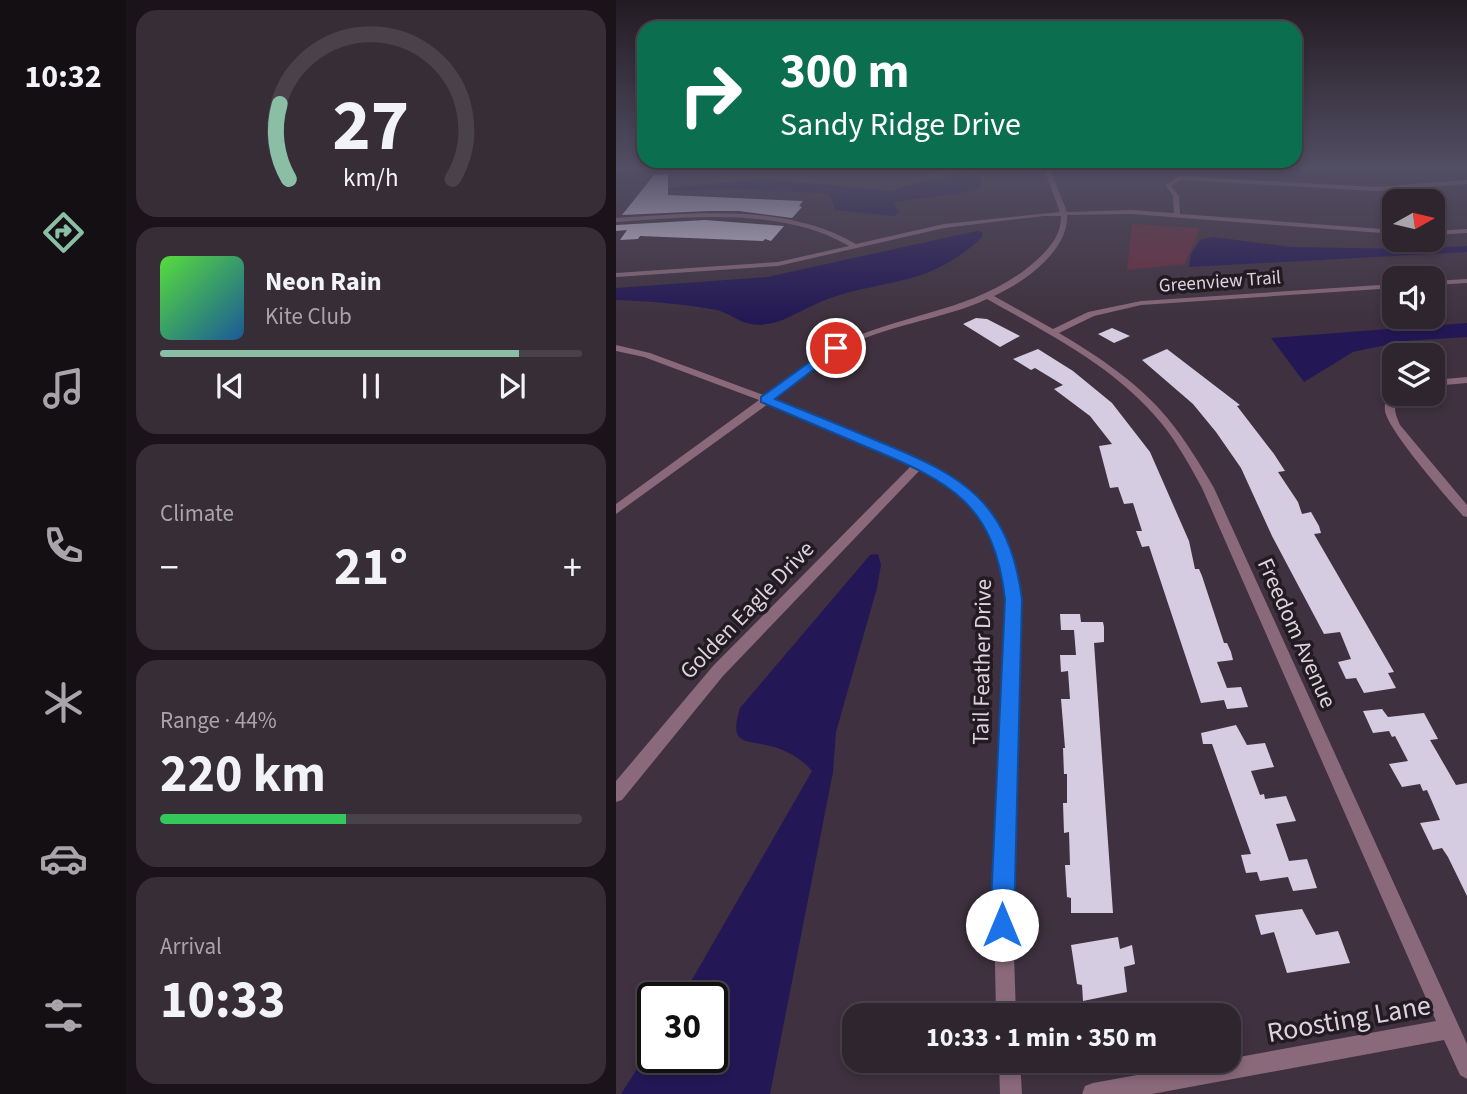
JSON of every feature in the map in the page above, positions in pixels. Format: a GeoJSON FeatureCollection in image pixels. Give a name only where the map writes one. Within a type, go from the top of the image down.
{"type":"FeatureCollection","features":[{"type":"Feature","properties":{"kind":"street"},"geometry":{"type":"LineString","coordinates":[[616,220],[647,218]]}},
{"type":"Feature","properties":{"kind":"street"},"geometry":{"type":"LineString","coordinates":[[725,218],[790,221],[827,229],[856,247]]}},
{"type":"Feature","properties":{"kind":"street"},"geometry":{"type":"LineString","coordinates":[[616,275],[764,266],[944,226],[1004,218]]}},
{"type":"Feature","properties":{"kind":"street"},"geometry":{"type":"LineString","coordinates":[[616,510],[848,342],[989,297],[1027,275],[1062,235],[1063,218]]}},
{"type":"Feature","properties":{"kind":"street"},"geometry":{"type":"LineString","coordinates":[[1214,218],[1382,232]]}},
{"type":"Feature","properties":{"kind":"street"},"geometry":{"type":"LineString","coordinates":[[1446,232],[1467,231]]}},
{"type":"Feature","properties":{"kind":"street"},"geometry":{"type":"LineString","coordinates":[[1445,282],[1467,281]]}},
{"type":"Feature","properties":{"kind":"street","name":"Greenview Trail"},"geometry":{"type":"LineString","coordinates":[[1052,333],[1091,314],[1141,303],[1382,287]]}},
{"type":"Feature","properties":{"kind":"street","name":"Freedom Avenue"},"geometry":{"type":"LineString","coordinates":[[989,297],[1097,358],[1145,397],[1191,455],[1214,500],[1467,1068]]}},
{"type":"Feature","properties":{"kind":"street","name":"Tail Feather Drive"},"geometry":{"type":"LineString","coordinates":[[616,348],[647,355],[765,400],[919,464],[947,479],[976,502],[999,538],[1012,580],[1013,611],[1002,864],[1006,1003]]}},
{"type":"Feature","properties":{"kind":"street"},"geometry":{"type":"LineString","coordinates":[[1445,382],[1467,380]]}},
{"type":"Feature","properties":{"kind":"street"},"geometry":{"type":"LineString","coordinates":[[1390,406],[1396,426],[1467,513]]}},
{"type":"Feature","properties":{"kind":"street","name":"Golden Eagle Drive"},"geometry":{"type":"LineString","coordinates":[[616,794],[718,671],[919,464]]}},
{"type":"Feature","properties":{"kind":"street","name":"Roosting Lane"},"geometry":{"type":"LineString","coordinates":[[1093,1094],[1450,1030]]}},
{"type":"Feature","properties":{"kind":"street"},"geometry":{"type":"LineString","coordinates":[[1010,1073],[1011,1094]]}},
{"type":"Feature","properties":{"kind":"shaded area"},"geometry":{"type":"Polygon","coordinates":[[[1132,224],[1200,228],[1185,264],[1127,270],[1132,224]]]}},
{"type":"Feature","properties":{"kind":"shaded area"},"geometry":{"type":"Polygon","coordinates":[[[982,232],[982,237],[957,257],[929,272],[830,298],[769,324],[747,323],[721,311],[705,308],[616,300],[616,288],[767,277],[982,232]]]}},
{"type":"Feature","properties":{"kind":"shaded area"},"geometry":{"type":"Polygon","coordinates":[[[1213,237],[1291,247],[1382,248],[1382,252],[1446,252],[1446,247],[1467,246],[1467,252],[1189,267],[1191,254],[1200,240],[1213,237]]]}},
{"type":"Feature","properties":{"kind":"shaded area"},"geometry":{"type":"Polygon","coordinates":[[[1467,323],[1467,337],[1382,343],[1382,346],[1353,352],[1304,382],[1271,338],[1389,329],[1445,329],[1445,325],[1467,323]]]}},
{"type":"Feature","properties":{"kind":"shaded area"},"geometry":{"type":"Polygon","coordinates":[[[878,554],[881,565],[877,588],[836,732],[833,772],[770,1094],[621,1094],[637,1069],[637,1073],[728,1073],[728,982],[691,982],[812,771],[785,751],[749,742],[738,736],[736,730],[740,708],[870,555],[878,554]]]}},
{"type":"Feature","properties":{"kind":"building"},"geometry":{"type":"Polygon","coordinates":[[[705,220],[784,226],[771,241],[640,236],[638,239],[620,240],[627,230],[616,231],[616,225],[705,220]]]}},
{"type":"Feature","properties":{"kind":"building"},"geometry":{"type":"Polygon","coordinates":[[[976,318],[987,319],[1020,336],[1000,347],[963,324],[976,318]]]}},
{"type":"Feature","properties":{"kind":"building"},"geometry":{"type":"Polygon","coordinates":[[[1112,328],[1130,336],[1114,343],[1098,334],[1112,328]]]}},
{"type":"Feature","properties":{"kind":"building"},"geometry":{"type":"Polygon","coordinates":[[[1038,349],[1073,371],[1112,403],[1150,452],[1189,541],[1195,569],[1199,569],[1202,576],[1224,643],[1227,643],[1231,652],[1233,660],[1217,662],[1227,688],[1241,687],[1248,707],[1227,709],[1224,700],[1201,703],[1149,546],[1142,547],[1136,531],[1142,531],[1133,503],[1124,504],[1118,487],[1110,488],[1099,446],[1112,444],[1090,416],[1054,389],[1063,385],[1035,368],[1031,370],[1013,359],[1038,349]]]}},
{"type":"Feature","properties":{"kind":"building"},"geometry":{"type":"Polygon","coordinates":[[[1167,349],[1240,405],[1237,406],[1274,454],[1285,471],[1278,472],[1298,502],[1302,514],[1311,512],[1319,526],[1321,533],[1314,534],[1394,672],[1388,673],[1396,688],[1364,693],[1356,678],[1346,679],[1338,662],[1351,659],[1340,632],[1324,634],[1272,536],[1241,468],[1193,404],[1142,360],[1167,349]]]}},
{"type":"Feature","properties":{"kind":"building"},"geometry":{"type":"Polygon","coordinates":[[[1060,614],[1080,614],[1081,622],[1103,622],[1104,627],[1104,642],[1094,643],[1113,913],[1071,913],[1071,898],[1067,897],[1065,865],[1070,865],[1069,832],[1064,833],[1063,803],[1067,803],[1067,774],[1064,774],[1061,699],[1070,699],[1068,671],[1061,672],[1060,655],[1076,655],[1074,630],[1061,630],[1060,614]]]}},
{"type":"Feature","properties":{"kind":"building"},"geometry":{"type":"Polygon","coordinates":[[[1382,709],[1388,717],[1424,713],[1438,739],[1430,740],[1456,785],[1467,783],[1467,896],[1448,857],[1442,848],[1433,850],[1420,823],[1440,820],[1427,790],[1423,791],[1420,784],[1402,787],[1389,764],[1408,761],[1395,736],[1392,737],[1389,731],[1373,733],[1363,711],[1382,709]]]}},
{"type":"Feature","properties":{"kind":"building"},"geometry":{"type":"Polygon","coordinates":[[[1236,725],[1247,745],[1265,743],[1274,767],[1251,771],[1260,795],[1264,794],[1265,799],[1286,796],[1296,821],[1276,824],[1289,861],[1307,859],[1317,888],[1293,891],[1288,877],[1260,881],[1257,872],[1246,873],[1241,855],[1251,854],[1212,744],[1203,744],[1201,733],[1236,725]]]}},
{"type":"Feature","properties":{"kind":"building"},"geometry":{"type":"Polygon","coordinates":[[[1302,909],[1316,935],[1338,931],[1350,963],[1287,973],[1274,932],[1261,935],[1255,915],[1302,909]]]}},
{"type":"Feature","properties":{"kind":"building"},"geometry":{"type":"Polygon","coordinates":[[[1118,937],[1120,949],[1132,945],[1135,964],[1124,967],[1127,992],[1083,1001],[1082,985],[1077,984],[1071,945],[1118,937]]]}},
{"type":"Feature","properties":{"kind":"route"},"geometry":{"type":"LineString","coordinates":[[836,348],[765,400],[940,474],[976,502],[987,516],[1006,554],[1013,599],[1002,925]]}}]}
